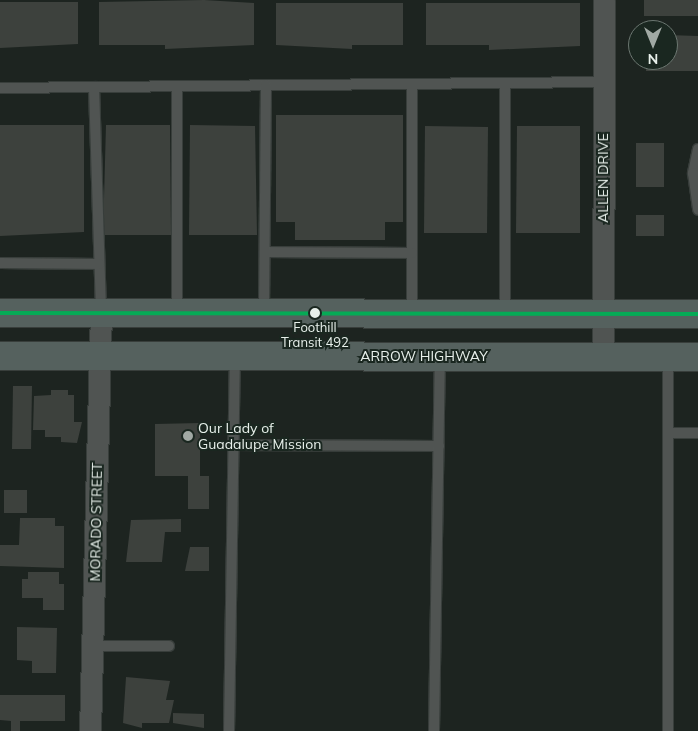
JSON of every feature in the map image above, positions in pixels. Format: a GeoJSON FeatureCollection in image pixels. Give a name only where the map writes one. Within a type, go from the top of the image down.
{"type":"FeatureCollection","features":[{"type":"Feature","properties":{"kind":"main road"},"geometry":{"type":"LineString","coordinates":[[0,313],[412,312],[698,314]]}},
{"type":"Feature","properties":{"kind":"main road","name":"ARROW HIGHWAY"},"geometry":{"type":"LineString","coordinates":[[0,356],[698,357]]}},
{"type":"Feature","properties":{"kind":"street","name":"ALLEN DRIVE"},"geometry":{"type":"LineString","coordinates":[[603,357],[602,82],[604,0]]}},
{"type":"Feature","properties":{"kind":"street","name":"MORADO STREET"},"geometry":{"type":"LineString","coordinates":[[90,731],[101,314]]}},
{"type":"Feature","properties":{"kind":"lane"},"geometry":{"type":"LineString","coordinates":[[506,82],[506,313]]}},
{"type":"Feature","properties":{"kind":"lane"},"geometry":{"type":"LineString","coordinates":[[0,88],[602,82]]}},
{"type":"Feature","properties":{"kind":"lane"},"geometry":{"type":"LineString","coordinates":[[412,84],[412,312]]}},
{"type":"Feature","properties":{"kind":"lane"},"geometry":{"type":"LineString","coordinates":[[264,312],[266,85]]}},
{"type":"Feature","properties":{"kind":"lane"},"geometry":{"type":"LineString","coordinates":[[177,86],[177,312]]}},
{"type":"Feature","properties":{"kind":"lane"},"geometry":{"type":"LineString","coordinates":[[94,87],[101,314]]}},
{"type":"Feature","properties":{"kind":"lane"},"geometry":{"type":"LineString","coordinates":[[698,149],[692,173],[698,210]]}},
{"type":"Feature","properties":{"kind":"lane"},"geometry":{"type":"LineString","coordinates":[[265,252],[412,253]]}},
{"type":"Feature","properties":{"kind":"lane"},"geometry":{"type":"LineString","coordinates":[[0,263],[100,264]]}},
{"type":"Feature","properties":{"kind":"lane"},"geometry":{"type":"LineString","coordinates":[[229,731],[235,355]]}},
{"type":"Feature","properties":{"kind":"lane"},"geometry":{"type":"LineString","coordinates":[[434,731],[440,356]]}},
{"type":"Feature","properties":{"kind":"lane"},"geometry":{"type":"LineString","coordinates":[[668,357],[668,731]]}},
{"type":"Feature","properties":{"kind":"lane"},"geometry":{"type":"LineString","coordinates":[[668,433],[698,433]]}},
{"type":"Feature","properties":{"kind":"lane"},"geometry":{"type":"LineString","coordinates":[[234,445],[439,446]]}},
{"type":"Feature","properties":{"kind":"lane"},"geometry":{"type":"LineString","coordinates":[[92,646],[169,646]]}},
{"type":"Feature","properties":{"kind":"building"},"geometry":{"type":"Polygon","coordinates":[[[204,0],[254,3],[254,45],[165,49],[165,45],[99,45],[99,2],[204,0]]]}},
{"type":"Feature","properties":{"kind":"building"},"geometry":{"type":"Polygon","coordinates":[[[644,0],[698,0],[698,16],[644,16],[644,0]]]}},
{"type":"Feature","properties":{"kind":"building"},"geometry":{"type":"Polygon","coordinates":[[[0,2],[78,2],[78,44],[0,48],[0,2]]]}},
{"type":"Feature","properties":{"kind":"building"},"geometry":{"type":"Polygon","coordinates":[[[276,3],[403,3],[403,45],[352,45],[352,49],[276,45],[276,3]]]}},
{"type":"Feature","properties":{"kind":"building"},"geometry":{"type":"Polygon","coordinates":[[[426,3],[580,3],[580,46],[489,50],[489,45],[426,45],[426,3]]]}},
{"type":"Feature","properties":{"kind":"building"},"geometry":{"type":"Polygon","coordinates":[[[678,35],[698,36],[698,71],[646,71],[678,70],[678,35]]]}},
{"type":"Feature","properties":{"kind":"building"},"geometry":{"type":"Polygon","coordinates":[[[276,115],[403,115],[403,222],[385,222],[385,240],[295,240],[295,222],[276,222],[276,115]]]}},
{"type":"Feature","properties":{"kind":"building"},"geometry":{"type":"Polygon","coordinates":[[[0,125],[84,125],[84,232],[0,236],[0,125]]]}},
{"type":"Feature","properties":{"kind":"building"},"geometry":{"type":"Polygon","coordinates":[[[106,125],[170,125],[171,235],[103,235],[106,125]]]}},
{"type":"Feature","properties":{"kind":"building"},"geometry":{"type":"Polygon","coordinates":[[[190,125],[255,126],[257,235],[189,235],[190,125]]]}},
{"type":"Feature","properties":{"kind":"building"},"geometry":{"type":"Polygon","coordinates":[[[425,126],[488,127],[487,233],[424,233],[425,126]]]}},
{"type":"Feature","properties":{"kind":"building"},"geometry":{"type":"Polygon","coordinates":[[[517,126],[580,126],[580,233],[516,233],[517,126]]]}},
{"type":"Feature","properties":{"kind":"building"},"geometry":{"type":"Polygon","coordinates":[[[636,143],[664,143],[664,187],[636,187],[636,143]]]}},
{"type":"Feature","properties":{"kind":"building"},"geometry":{"type":"Polygon","coordinates":[[[636,215],[664,215],[664,236],[636,236],[636,215]]]}},
{"type":"Feature","properties":{"kind":"building"},"geometry":{"type":"Polygon","coordinates":[[[13,386],[32,386],[31,449],[12,449],[13,386]]]}},
{"type":"Feature","properties":{"kind":"building"},"geometry":{"type":"Polygon","coordinates":[[[51,390],[68,390],[68,395],[74,395],[74,422],[82,422],[77,443],[61,442],[61,437],[45,437],[45,430],[33,430],[34,396],[51,395],[51,390]]]}},
{"type":"Feature","properties":{"kind":"building"},"geometry":{"type":"Polygon","coordinates":[[[200,423],[200,476],[209,476],[209,509],[188,509],[188,476],[155,476],[155,424],[200,423]]]}},
{"type":"Feature","properties":{"kind":"building"},"geometry":{"type":"Polygon","coordinates":[[[4,490],[27,490],[27,513],[4,513],[4,490]]]}},
{"type":"Feature","properties":{"kind":"building"},"geometry":{"type":"Polygon","coordinates":[[[20,518],[55,518],[55,526],[64,526],[64,568],[0,566],[0,545],[19,545],[20,518]]]}},
{"type":"Feature","properties":{"kind":"building"},"geometry":{"type":"Polygon","coordinates":[[[181,519],[181,532],[165,532],[162,562],[126,562],[131,520],[181,519]]]}},
{"type":"Feature","properties":{"kind":"building"},"geometry":{"type":"Polygon","coordinates":[[[190,547],[209,547],[209,571],[185,571],[190,547]]]}},
{"type":"Feature","properties":{"kind":"building"},"geometry":{"type":"Polygon","coordinates":[[[28,572],[59,572],[59,584],[64,584],[64,610],[43,610],[43,598],[22,598],[22,579],[28,579],[28,572]]]}},
{"type":"Feature","properties":{"kind":"building"},"geometry":{"type":"Polygon","coordinates":[[[17,627],[57,628],[56,673],[32,673],[32,661],[17,660],[17,627]]]}},
{"type":"Feature","properties":{"kind":"building"},"geometry":{"type":"Polygon","coordinates":[[[126,677],[170,681],[166,700],[174,700],[169,723],[142,723],[142,728],[123,723],[126,677]]]}},
{"type":"Feature","properties":{"kind":"building"},"geometry":{"type":"Polygon","coordinates":[[[0,695],[65,695],[65,721],[20,721],[20,731],[11,731],[11,721],[0,720],[0,695]]]}},
{"type":"Feature","properties":{"kind":"building"},"geometry":{"type":"Polygon","coordinates":[[[173,713],[204,714],[204,728],[173,723],[173,713]]]}},
{"type":"Feature","properties":{"kind":"transit line","name":"492"},"geometry":{"type":"LineString","coordinates":[[0,313],[698,314]]}},
{"type":"Feature","properties":{"kind":"place","name":"Foothill Transit 492"},"geometry":{"type":"Point","coordinates":[315,313]}},
{"type":"Feature","properties":{"kind":"place","name":"Our Lady of Guadalupe Mission"},"geometry":{"type":"Point","coordinates":[188,436]}}]}
